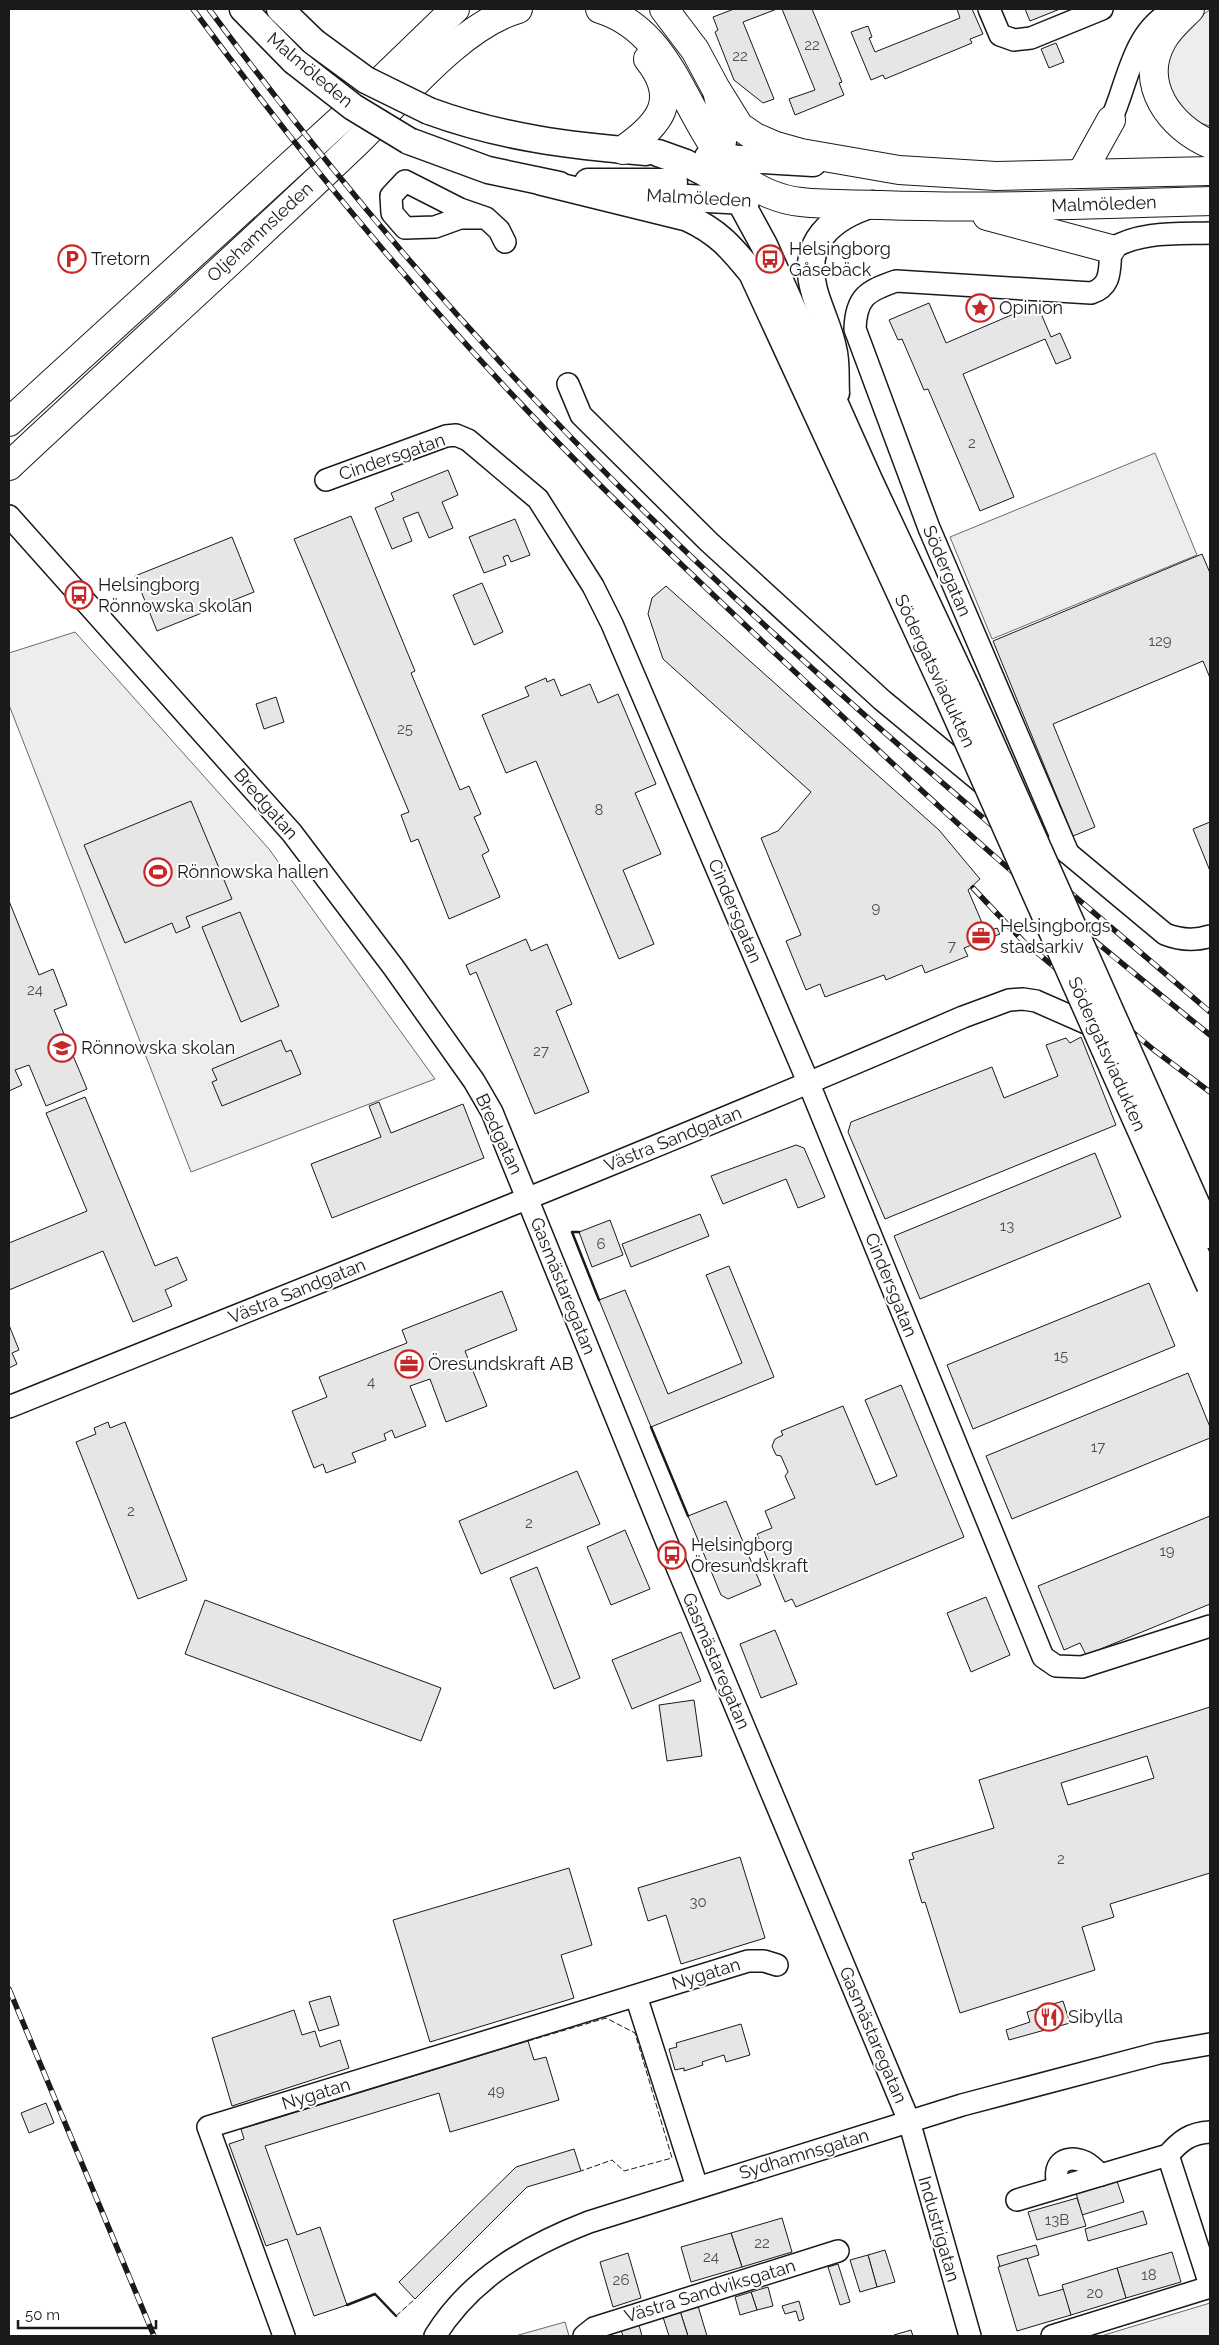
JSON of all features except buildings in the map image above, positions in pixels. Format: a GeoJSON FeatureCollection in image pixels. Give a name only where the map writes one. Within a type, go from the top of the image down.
{"type":"FeatureCollection","features":[{"type":"Feature","properties":{"kind":"highway","name":"Oljehamnsleden"},"geometry":{"type":"LineString","coordinates":[[9,422],[340,120],[455,9]]}},
{"type":"Feature","properties":{"kind":"highway","name":"Oljehamnsleden"},"geometry":{"type":"LineString","coordinates":[[9,466],[352,147],[457,44],[499,17],[518,9]]}},
{"type":"Feature","properties":{"kind":"highway"},"geometry":{"type":"LineString","coordinates":[[604,9],[650,61],[659,76],[664,95],[663,109],[656,123],[646,134],[623,150]]}},
{"type":"Feature","properties":{"kind":"highway"},"geometry":{"type":"LineString","coordinates":[[604,9],[637,28],[658,49],[673,71],[712,165],[741,178],[748,194]]}},
{"type":"Feature","properties":{"kind":"highway"},"geometry":{"type":"LineString","coordinates":[[664,9],[690,42],[735,121],[755,137],[801,153],[899,170]]}},
{"type":"Feature","properties":{"kind":"highway"},"geometry":{"type":"LineString","coordinates":[[1190,9],[1163,39],[1156,53],[1154,80],[1156,91],[1166,111],[1184,131],[1210,144]]}},
{"type":"Feature","properties":{"kind":"highway"},"geometry":{"type":"LineString","coordinates":[[1081,174],[1111,120]]}},
{"type":"Feature","properties":{"kind":"highway","name":"Malmöleden"},"geometry":{"type":"LineString","coordinates":[[899,170],[996,176],[1210,171]]}},
{"type":"Feature","properties":{"kind":"highway","name":"Malmöleden"},"geometry":{"type":"LineString","coordinates":[[748,194],[769,194],[800,202],[957,207],[1210,201]]}},
{"type":"Feature","properties":{"kind":"highway"},"geometry":{"type":"LineString","coordinates":[[957,207],[1111,249]]}},
{"type":"Feature","properties":{"kind":"main road","name":"Malmöleden"},"geometry":{"type":"LineString","coordinates":[[242,9],[294,61],[353,107],[409,141],[470,165],[542,182],[621,194],[748,194]]}},
{"type":"Feature","properties":{"kind":"main road","name":"Malmöleden"},"geometry":{"type":"LineString","coordinates":[[280,9],[314,42],[366,80],[429,112],[463,124],[524,138],[658,153],[712,165],[899,170]]}},
{"type":"Feature","properties":{"kind":"main road"},"geometry":{"type":"LineString","coordinates":[[542,182],[680,182],[712,165],[723,126],[716,89]]}},
{"type":"Feature","properties":{"kind":"main road"},"geometry":{"type":"LineString","coordinates":[[752,273],[735,227],[748,194],[786,175],[899,170]]}},
{"type":"Feature","properties":{"kind":"main road","name":"Södergatsviadukten"},"geometry":{"type":"LineString","coordinates":[[542,182],[688,218],[708,228],[729,244],[752,273],[957,693],[1210,1235]]}},
{"type":"Feature","properties":{"kind":"main road","name":"Södergatsviadukten"},"geometry":{"type":"LineString","coordinates":[[748,194],[764,245],[837,409],[1210,1286]]}},
{"type":"Feature","properties":{"kind":"main road"},"geometry":{"type":"LineString","coordinates":[[837,409],[834,348],[814,289],[812,259],[814,248],[825,230],[844,216],[873,204]]}},
{"type":"Feature","properties":{"kind":"street"},"geometry":{"type":"LineString","coordinates":[[989,9],[1000,35],[1014,40],[1030,38],[1102,9]]}},
{"type":"Feature","properties":{"kind":"street"},"geometry":{"type":"LineString","coordinates":[[1111,120],[1143,36],[1154,23],[1176,9]]}},
{"type":"Feature","properties":{"kind":"street"},"geometry":{"type":"LineString","coordinates":[[486,218],[499,230],[505,242]]}},
{"type":"Feature","properties":{"kind":"street"},"geometry":{"type":"LineString","coordinates":[[1111,249],[1123,242],[1151,236],[1210,233]]}},
{"type":"Feature","properties":{"kind":"street","name":"Södergatan"},"geometry":{"type":"LineString","coordinates":[[1068,854],[929,528],[855,329],[856,314],[862,298],[875,288],[896,281],[1092,293],[1102,290],[1108,282],[1111,249]]}},
{"type":"Feature","properties":{"kind":"street"},"geometry":{"type":"LineString","coordinates":[[568,384],[581,415],[709,542],[882,700],[1166,934],[1188,940],[1210,936]]}},
{"type":"Feature","properties":{"kind":"street","name":"Cindersgatan"},"geometry":{"type":"LineString","coordinates":[[326,480],[446,436],[456,435],[468,440],[538,499],[588,577],[612,624],[808,1084],[1043,1657],[1056,1666],[1082,1667],[1210,1626]]}},
{"type":"Feature","properties":{"kind":"street","name":"Bredgatan"},"geometry":{"type":"LineString","coordinates":[[9,516],[257,791],[320,869],[394,968],[474,1081],[492,1112],[527,1199]]}},
{"type":"Feature","properties":{"kind":"street","name":"Västra Sandgatan"},"geometry":{"type":"LineString","coordinates":[[9,1407],[527,1199],[808,1084],[963,1017],[1009,1000],[1036,1001],[1096,1026],[1110,1036],[1210,1257]]}},
{"type":"Feature","properties":{"kind":"street","name":"Gasmästaregatan"},"geometry":{"type":"LineString","coordinates":[[527,1199],[756,1756],[909,2121]]}},
{"type":"Feature","properties":{"kind":"street","name":"Nygatan"},"geometry":{"type":"LineString","coordinates":[[284,2336],[208,2127],[748,1961],[764,1961],[777,1965]]}},
{"type":"Feature","properties":{"kind":"street"},"geometry":{"type":"LineString","coordinates":[[636,1996],[697,2187]]}},
{"type":"Feature","properties":{"kind":"street","name":"Sydhamnsgatan"},"geometry":{"type":"LineString","coordinates":[[435,2336],[470,2292],[508,2260],[559,2233],[697,2187],[909,2121],[1087,2070],[1159,2052],[1210,2044]]}},
{"type":"Feature","properties":{"kind":"street","name":"Industrigatan"},"geometry":{"type":"LineString","coordinates":[[909,2121],[970,2336]]}},
{"type":"Feature","properties":{"kind":"street"},"geometry":{"type":"LineString","coordinates":[[1017,2200],[1168,2155],[1181,2140],[1196,2133],[1210,2132]]}},
{"type":"Feature","properties":{"kind":"street"},"geometry":{"type":"LineString","coordinates":[[1052,2336],[1210,2286],[1168,2155]]}},
{"type":"Feature","properties":{"kind":"street","name":"Västra Sandviksgatan"},"geometry":{"type":"LineString","coordinates":[[584,2336],[594,2328],[838,2251]]}},
{"type":"Feature","properties":{"kind":"shaded area"},"geometry":{"type":"Polygon","coordinates":[[[1210,10],[1210,126],[1187,116],[1180,108],[1163,79],[1162,68],[1165,57],[1176,38],[1193,22],[1210,10]]]}},
{"type":"Feature","properties":{"kind":"shaded area"},"geometry":{"type":"Polygon","coordinates":[[[1155,453],[1197,555],[992,639],[950,537],[1155,453]]]}},
{"type":"Feature","properties":{"kind":"shaded area"},"geometry":{"type":"Polygon","coordinates":[[[75,632],[269,849],[435,1079],[191,1172],[9,705],[9,653],[75,632]]]}},
{"type":"Feature","properties":{"kind":"shaded area"},"geometry":{"type":"Polygon","coordinates":[[[1210,2303],[1210,2336],[1101,2336],[1210,2303]]]}},
{"type":"Feature","properties":{"kind":"shaded area"},"geometry":{"type":"Polygon","coordinates":[[[565,2322],[569,2336],[515,2336],[565,2322]]]}},
{"type":"Feature","properties":{"kind":"railway"},"geometry":{"type":"LineString","coordinates":[[193,9],[271,112],[352,213],[479,359],[585,470],[713,595],[965,830],[1073,923],[1210,1035]]}},
{"type":"Feature","properties":{"kind":"railway"},"geometry":{"type":"LineString","coordinates":[[209,9],[311,142],[418,271],[589,456],[648,515],[785,644],[996,829],[1210,1012]]}},
{"type":"Feature","properties":{"kind":"railway"},"geometry":{"type":"LineString","coordinates":[[973,888],[1023,941],[1154,1050],[1210,1092]]}},
{"type":"Feature","properties":{"kind":"railway"},"geometry":{"type":"LineString","coordinates":[[9,1989],[154,2336]]}},
{"type":"Feature","properties":{"kind":"fence"},"geometry":{"type":"LineString","coordinates":[[528,2041],[606,2018],[635,2033],[672,2158],[624,2171],[612,2160],[581,2171]]}},
{"type":"Feature","properties":{"kind":"fence"},"geometry":{"type":"LineString","coordinates":[[396,2316],[415,2299]]}},
{"type":"Feature","properties":{"kind":"wall"},"geometry":{"type":"LineString","coordinates":[[579,1232],[572,1232],[599,1300]]}},
{"type":"Feature","properties":{"kind":"wall"},"geometry":{"type":"LineString","coordinates":[[651,1427],[688,1516]]}},
{"type":"Feature","properties":{"kind":"wall"},"geometry":{"type":"LineString","coordinates":[[347,2305],[375,2294],[396,2316]]}},
{"type":"Feature","properties":{"kind":"place","name":"Tretorn"},"geometry":{"type":"Point","coordinates":[72,259]}},
{"type":"Feature","properties":{"kind":"place","name":"Helsingborg Gåsebäck"},"geometry":{"type":"Point","coordinates":[770,259]}},
{"type":"Feature","properties":{"kind":"place","name":"Opinion"},"geometry":{"type":"Point","coordinates":[980,308]}},
{"type":"Feature","properties":{"kind":"place","name":"Helsingborg Rönnowska skolan"},"geometry":{"type":"Point","coordinates":[79,595]}},
{"type":"Feature","properties":{"kind":"place","name":"Rönnowska hallen"},"geometry":{"type":"Point","coordinates":[158,872]}},
{"type":"Feature","properties":{"kind":"place","name":"Helsingborgs stadsarkiv"},"geometry":{"type":"Point","coordinates":[981,936]}},
{"type":"Feature","properties":{"kind":"place","name":"Rönnowska skolan"},"geometry":{"type":"Point","coordinates":[62,1048]}},
{"type":"Feature","properties":{"kind":"place","name":"Öresundskraft AB"},"geometry":{"type":"Point","coordinates":[409,1364]}},
{"type":"Feature","properties":{"kind":"place","name":"Helsingborg Öresundskraft"},"geometry":{"type":"Point","coordinates":[672,1555]}},
{"type":"Feature","properties":{"kind":"place","name":"Sibylla"},"geometry":{"type":"Point","coordinates":[1049,2017]}}]}
